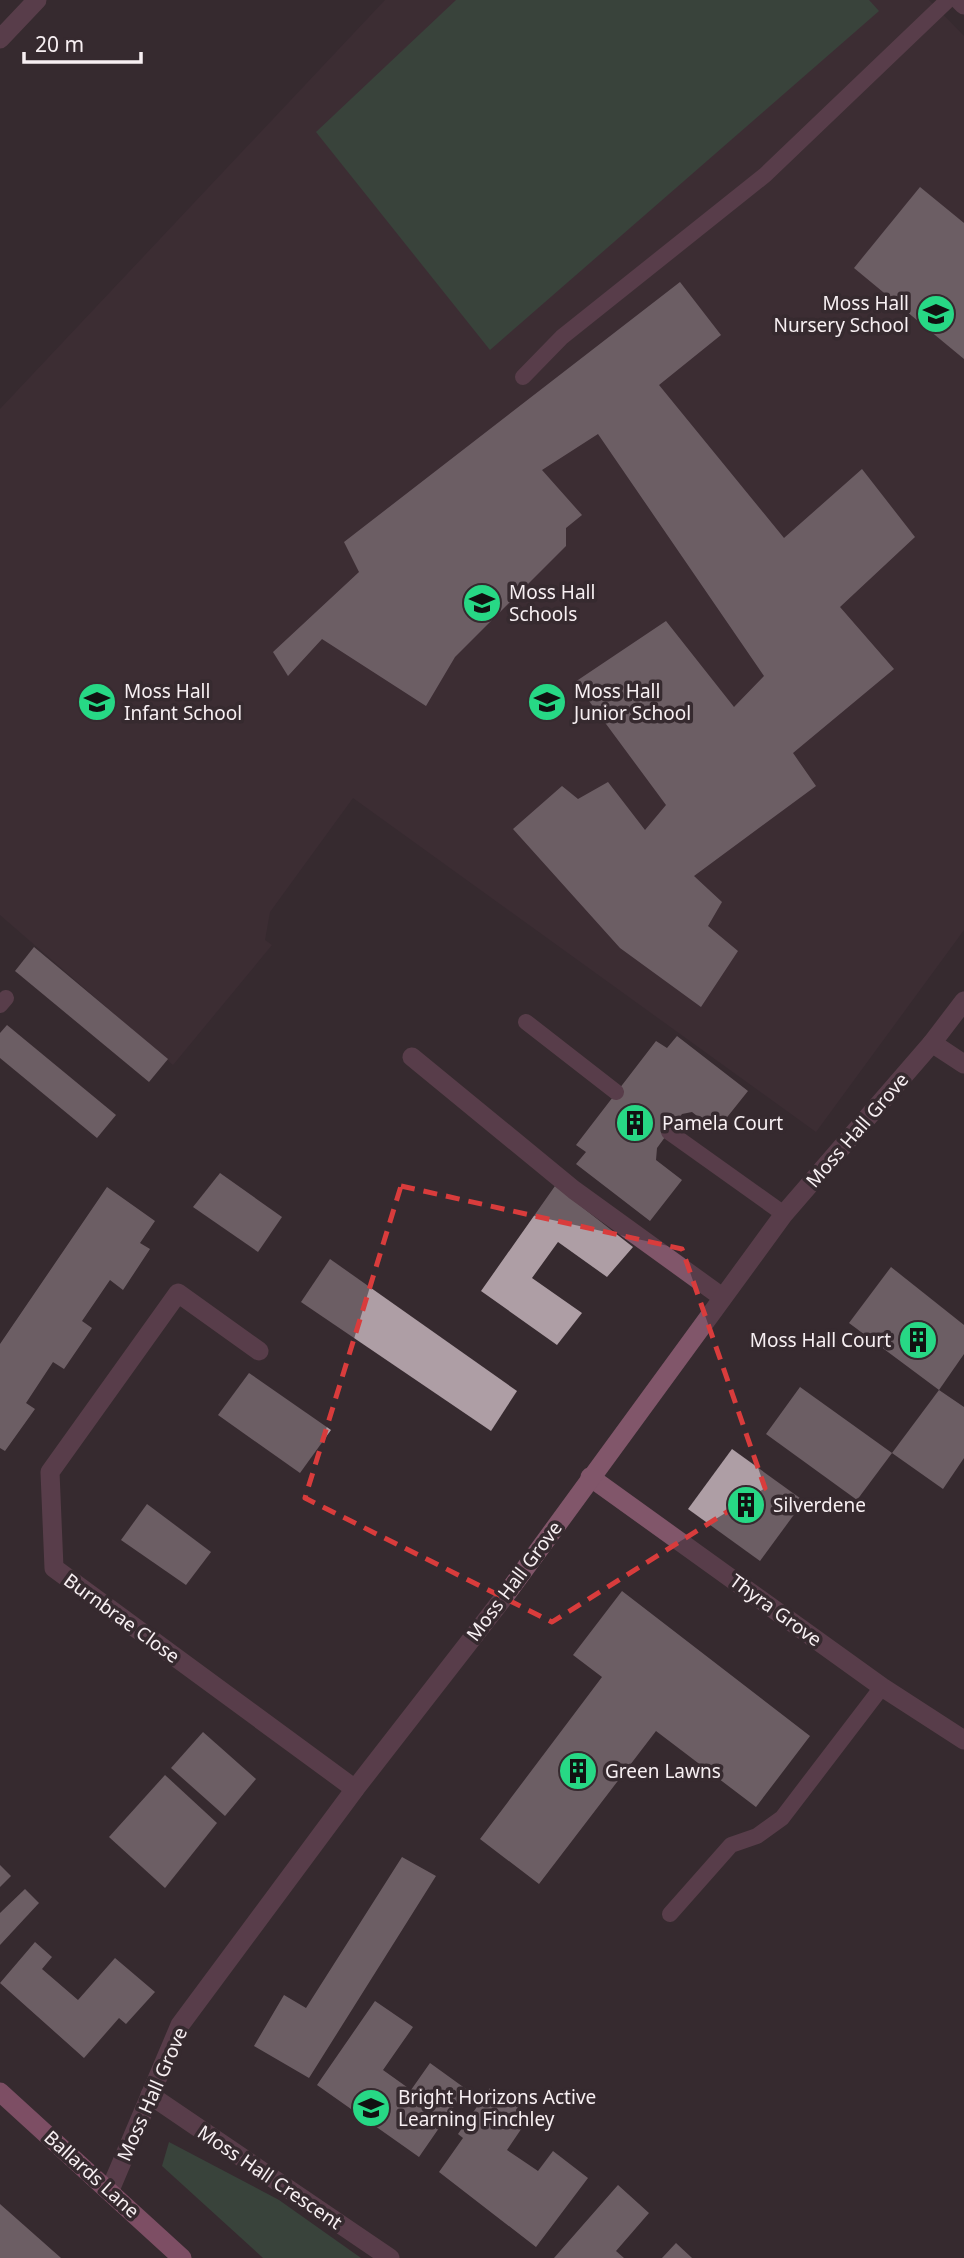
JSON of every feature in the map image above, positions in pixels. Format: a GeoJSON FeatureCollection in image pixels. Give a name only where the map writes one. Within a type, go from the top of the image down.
{"type":"FeatureCollection","features":[{"type":"Feature","properties":{"kind":"main road","name":"Ballards Lane"},"geometry":{"type":"LineString","coordinates":[[0,2092],[110,2190],[173,2255]]}},
{"type":"Feature","properties":{"kind":"street"},"geometry":{"type":"LineString","coordinates":[[0,39],[37,0]]}},
{"type":"Feature","properties":{"kind":"street"},"geometry":{"type":"LineString","coordinates":[[959,0],[964,5]]}},
{"type":"Feature","properties":{"kind":"street","name":"Moss Hall Grove"},"geometry":{"type":"LineString","coordinates":[[110,2190],[180,2025],[355,1789],[508,1592],[784,1214],[932,1043],[964,1001]]}},
{"type":"Feature","properties":{"kind":"street"},"geometry":{"type":"LineString","coordinates":[[932,1043],[964,1064]]}},
{"type":"Feature","properties":{"kind":"street"},"geometry":{"type":"LineString","coordinates":[[412,1057],[574,1190],[722,1297]]}},
{"type":"Feature","properties":{"kind":"street","name":"Burnbrae Close"},"geometry":{"type":"LineString","coordinates":[[259,1351],[178,1293],[50,1472],[54,1568],[355,1789]]}},
{"type":"Feature","properties":{"kind":"street","name":"Thyra Grove"},"geometry":{"type":"LineString","coordinates":[[590,1477],[882,1687],[964,1740]]}},
{"type":"Feature","properties":{"kind":"street","name":"Moss Hall Crescent"},"geometry":{"type":"LineString","coordinates":[[150,2095],[390,2258]]}},
{"type":"Feature","properties":{"kind":"lane"},"geometry":{"type":"LineString","coordinates":[[523,377],[562,337],[765,175],[948,0]]}},
{"type":"Feature","properties":{"kind":"lane"},"geometry":{"type":"LineString","coordinates":[[526,1022],[616,1092]]}},
{"type":"Feature","properties":{"kind":"lane"},"geometry":{"type":"LineString","coordinates":[[669,1132],[784,1214]]}},
{"type":"Feature","properties":{"kind":"lane"},"geometry":{"type":"LineString","coordinates":[[670,1914],[731,1845],[757,1836],[782,1818],[882,1687]]}},
{"type":"Feature","properties":{"kind":"highlighted area"},"geometry":{"type":"Polygon","coordinates":[[[401,1186],[682,1249],[765,1488],[552,1622],[305,1498],[401,1186]]]}},
{"type":"Feature","properties":{"kind":"shaded area","name":"Moss Hall Schools"},"geometry":{"type":"Polygon","coordinates":[[[385,0],[929,0],[964,36],[964,930],[816,1132],[353,798],[270,912],[265,940],[272,945],[173,1065],[0,915],[0,409],[385,0]]]}},
{"type":"Feature","properties":{"kind":"green space"},"geometry":{"type":"Polygon","coordinates":[[[456,0],[869,0],[879,11],[490,350],[316,132],[456,0]]]}},
{"type":"Feature","properties":{"kind":"green space"},"geometry":{"type":"Polygon","coordinates":[[[169,2142],[279,2200],[361,2258],[263,2258],[162,2166],[169,2142]]]}},
{"type":"Feature","properties":{"kind":"building","name":"Moss Hall Nursery School"},"geometry":{"type":"Polygon","coordinates":[[[920,187],[964,223],[964,359],[854,268],[920,187]]]}},
{"type":"Feature","properties":{"kind":"building"},"geometry":{"type":"Polygon","coordinates":[[[680,282],[721,335],[659,385],[784,538],[862,469],[915,537],[840,607],[894,669],[793,753],[816,786],[694,876],[722,902],[708,926],[738,951],[701,1007],[620,948],[513,829],[562,786],[578,799],[608,782],[645,830],[666,805],[575,682],[666,621],[734,707],[764,676],[598,434],[542,470],[582,515],[566,528],[566,546],[455,657],[426,706],[322,639],[288,676],[273,652],[359,572],[344,542],[680,282]]]}},
{"type":"Feature","properties":{"kind":"building"},"geometry":{"type":"Polygon","coordinates":[[[34,947],[168,1059],[149,1082],[15,971],[34,947]]]}},
{"type":"Feature","properties":{"kind":"building"},"geometry":{"type":"Polygon","coordinates":[[[7,1025],[116,1115],[97,1138],[0,1058],[0,1033],[7,1025]]]}},
{"type":"Feature","properties":{"kind":"building","name":"Pamela Court"},"geometry":{"type":"Polygon","coordinates":[[[677,1036],[748,1091],[716,1131],[692,1112],[682,1114],[657,1148],[656,1160],[682,1180],[650,1221],[576,1164],[586,1152],[576,1145],[656,1041],[667,1048],[677,1036]]]}},
{"type":"Feature","properties":{"kind":"building"},"geometry":{"type":"Polygon","coordinates":[[[220,1173],[282,1217],[258,1252],[193,1207],[220,1173]]]}},
{"type":"Feature","properties":{"kind":"building"},"geometry":{"type":"Polygon","coordinates":[[[555,1186],[633,1247],[607,1277],[558,1242],[532,1278],[582,1313],[557,1345],[481,1291],[555,1186]]]}},
{"type":"Feature","properties":{"kind":"building"},"geometry":{"type":"Polygon","coordinates":[[[107,1187],[155,1221],[140,1243],[150,1249],[123,1290],[110,1280],[82,1321],[92,1328],[64,1369],[53,1362],[26,1403],[35,1409],[5,1451],[0,1448],[0,1344],[107,1187]]]}},
{"type":"Feature","properties":{"kind":"building"},"geometry":{"type":"Polygon","coordinates":[[[330,1259],[517,1391],[491,1431],[301,1302],[330,1259]]]}},
{"type":"Feature","properties":{"kind":"building","name":"Moss Hall Court"},"geometry":{"type":"Polygon","coordinates":[[[891,1267],[964,1325],[964,1354],[939,1390],[849,1323],[891,1267]]]}},
{"type":"Feature","properties":{"kind":"building"},"geometry":{"type":"Polygon","coordinates":[[[249,1373],[331,1430],[300,1473],[218,1415],[249,1373]]]}},
{"type":"Feature","properties":{"kind":"building","name":"Moss Hall Court"},"geometry":{"type":"Polygon","coordinates":[[[800,1387],[892,1453],[857,1500],[766,1434],[800,1387]]]}},
{"type":"Feature","properties":{"kind":"building"},"geometry":{"type":"Polygon","coordinates":[[[939,1390],[964,1407],[964,1458],[943,1489],[892,1453],[939,1390]]]}},
{"type":"Feature","properties":{"kind":"building","name":"Silverdene"},"geometry":{"type":"Polygon","coordinates":[[[732,1449],[804,1501],[760,1561],[688,1509],[732,1449]]]}},
{"type":"Feature","properties":{"kind":"building"},"geometry":{"type":"Polygon","coordinates":[[[147,1504],[211,1552],[186,1585],[121,1540],[147,1504]]]}},
{"type":"Feature","properties":{"kind":"building","name":"Green Lawns"},"geometry":{"type":"Polygon","coordinates":[[[622,1591],[810,1736],[756,1807],[656,1731],[539,1884],[480,1839],[602,1677],[573,1655],[622,1591]]]}},
{"type":"Feature","properties":{"kind":"building"},"geometry":{"type":"Polygon","coordinates":[[[203,1732],[256,1779],[225,1816],[171,1768],[203,1732]]]}},
{"type":"Feature","properties":{"kind":"building"},"geometry":{"type":"Polygon","coordinates":[[[165,1775],[217,1823],[165,1888],[109,1837],[165,1775]]]}},
{"type":"Feature","properties":{"kind":"building"},"geometry":{"type":"Polygon","coordinates":[[[402,1857],[436,1876],[309,2078],[254,2046],[284,1995],[306,2008],[402,1857]]]}},
{"type":"Feature","properties":{"kind":"building"},"geometry":{"type":"Polygon","coordinates":[[[0,1865],[11,1876],[0,1887],[0,1865]]]}},
{"type":"Feature","properties":{"kind":"building"},"geometry":{"type":"Polygon","coordinates":[[[25,1889],[39,1903],[0,1945],[0,1913],[25,1889]]]}},
{"type":"Feature","properties":{"kind":"building"},"geometry":{"type":"Polygon","coordinates":[[[35,1942],[52,1957],[42,1969],[78,2000],[115,1958],[155,1992],[126,2024],[119,2018],[84,2058],[0,1983],[35,1942]]]}},
{"type":"Feature","properties":{"kind":"building"},"geometry":{"type":"Polygon","coordinates":[[[375,2001],[413,2027],[383,2070],[411,2090],[430,2063],[466,2089],[419,2157],[317,2085],[375,2001]]]}},
{"type":"Feature","properties":{"kind":"building"},"geometry":{"type":"Polygon","coordinates":[[[490,2088],[530,2116],[507,2150],[538,2171],[553,2151],[588,2178],[536,2247],[439,2172],[463,2138],[458,2134],[490,2088]]]}},
{"type":"Feature","properties":{"kind":"building"},"geometry":{"type":"Polygon","coordinates":[[[618,2185],[649,2213],[616,2251],[624,2258],[554,2258],[618,2185]]]}},
{"type":"Feature","properties":{"kind":"building"},"geometry":{"type":"Polygon","coordinates":[[[0,2204],[61,2258],[0,2258],[0,2204]]]}},
{"type":"Feature","properties":{"kind":"building"},"geometry":{"type":"Polygon","coordinates":[[[676,2243],[692,2258],[662,2258],[676,2243]]]}},
{"type":"Feature","properties":{"kind":"place","name":"Moss Hall Nursery School"},"geometry":{"type":"Point","coordinates":[936,314]}},
{"type":"Feature","properties":{"kind":"place","name":"Moss Hall Schools"},"geometry":{"type":"Point","coordinates":[482,603]}},
{"type":"Feature","properties":{"kind":"place","name":"Moss Hall Infant School"},"geometry":{"type":"Point","coordinates":[97,702]}},
{"type":"Feature","properties":{"kind":"place","name":"Moss Hall Junior School"},"geometry":{"type":"Point","coordinates":[547,702]}},
{"type":"Feature","properties":{"kind":"place","name":"Pamela Court"},"geometry":{"type":"Point","coordinates":[635,1123]}},
{"type":"Feature","properties":{"kind":"place","name":"Moss Hall Court"},"geometry":{"type":"Point","coordinates":[918,1340]}},
{"type":"Feature","properties":{"kind":"place","name":"Silverdene"},"geometry":{"type":"Point","coordinates":[746,1505]}},
{"type":"Feature","properties":{"kind":"place","name":"Green Lawns"},"geometry":{"type":"Point","coordinates":[578,1771]}},
{"type":"Feature","properties":{"kind":"place","name":"Bright Horizons Active Learning Finchley"},"geometry":{"type":"Point","coordinates":[371,2108]}}]}
